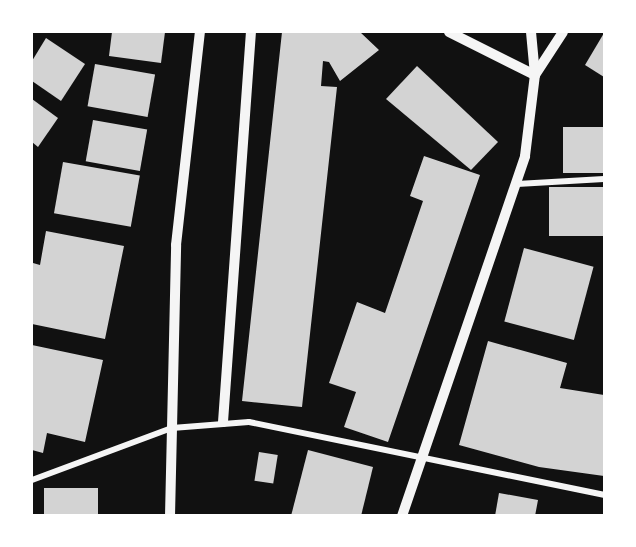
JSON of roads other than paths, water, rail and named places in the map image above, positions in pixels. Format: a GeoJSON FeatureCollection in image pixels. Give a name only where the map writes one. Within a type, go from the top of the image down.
{"type":"FeatureCollection","features":[{"type":"Feature","properties":{"kind":"street"},"geometry":{"type":"LineString","coordinates":[[170,516],[176,245],[200,32]]}},
{"type":"Feature","properties":{"kind":"street"},"geometry":{"type":"LineString","coordinates":[[223,422],[251,32]]}},
{"type":"Feature","properties":{"kind":"street"},"geometry":{"type":"LineString","coordinates":[[449,32],[535,75]]}},
{"type":"Feature","properties":{"kind":"street"},"geometry":{"type":"LineString","coordinates":[[402,516],[417,460],[517,184],[532,119],[535,75],[531,32]]}},
{"type":"Feature","properties":{"kind":"street"},"geometry":{"type":"LineString","coordinates":[[535,75],[563,32]]}},
{"type":"Feature","properties":{"kind":"street"},"geometry":{"type":"LineString","coordinates":[[517,184],[604,179]]}},
{"type":"Feature","properties":{"kind":"street"},"geometry":{"type":"LineString","coordinates":[[32,480],[172,428],[223,422],[280,426],[417,460],[604,495]]}}]}
